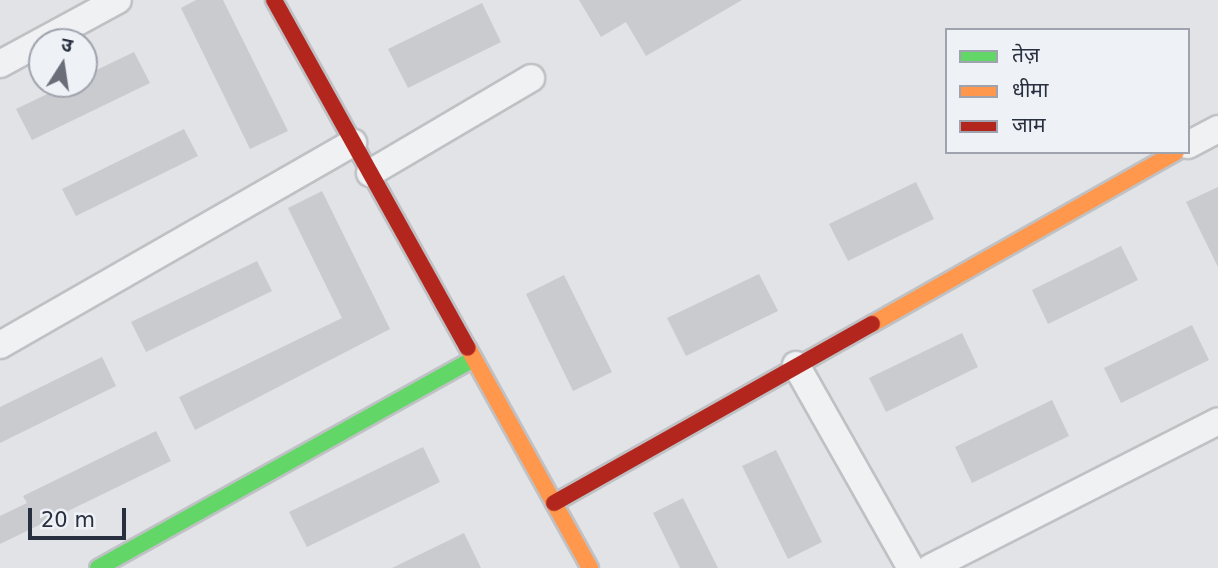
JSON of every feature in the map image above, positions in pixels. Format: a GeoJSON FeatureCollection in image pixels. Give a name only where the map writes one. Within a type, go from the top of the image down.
{"type":"FeatureCollection","features":[{"type":"Feature","properties":{"kind":"street"},"geometry":{"type":"LineString","coordinates":[[0,64],[118,0]]}},
{"type":"Feature","properties":{"kind":"street"},"geometry":{"type":"LineString","coordinates":[[274,0],[590,568]]}},
{"type":"Feature","properties":{"kind":"street"},"geometry":{"type":"LineString","coordinates":[[370,173],[531,78]]}},
{"type":"Feature","properties":{"kind":"street"},"geometry":{"type":"LineString","coordinates":[[1190,144],[1218,128]]}},
{"type":"Feature","properties":{"kind":"street"},"geometry":{"type":"LineString","coordinates":[[0,345],[353,143]]}},
{"type":"Feature","properties":{"kind":"street"},"geometry":{"type":"LineString","coordinates":[[554,503],[1172,154]]}},
{"type":"Feature","properties":{"kind":"street"},"geometry":{"type":"LineString","coordinates":[[98,568],[473,359]]}},
{"type":"Feature","properties":{"kind":"street"},"geometry":{"type":"LineString","coordinates":[[796,365],[911,568]]}},
{"type":"Feature","properties":{"kind":"street"},"geometry":{"type":"LineString","coordinates":[[930,568],[1218,421]]}},
{"type":"Feature","properties":{"kind":"building"},"geometry":{"type":"Polygon","coordinates":[[[196,0],[223,0],[288,131],[250,149],[181,8],[196,0]]]}},
{"type":"Feature","properties":{"kind":"building"},"geometry":{"type":"Polygon","coordinates":[[[579,0],[742,0],[646,56],[626,22],[601,37],[579,0]]]}},
{"type":"Feature","properties":{"kind":"building"},"geometry":{"type":"Polygon","coordinates":[[[482,3],[501,42],[408,88],[388,49],[482,3]]]}},
{"type":"Feature","properties":{"kind":"building"},"geometry":{"type":"Polygon","coordinates":[[[134,52],[150,83],[32,140],[16,109],[39,98],[98,98],[98,69],[134,52]]]}},
{"type":"Feature","properties":{"kind":"building"},"geometry":{"type":"Polygon","coordinates":[[[184,129],[198,156],[76,216],[62,189],[184,129]]]}},
{"type":"Feature","properties":{"kind":"building"},"geometry":{"type":"Polygon","coordinates":[[[916,182],[934,219],[848,261],[829,224],[916,182]]]}},
{"type":"Feature","properties":{"kind":"building"},"geometry":{"type":"Polygon","coordinates":[[[1218,187],[1218,267],[1186,202],[1218,187]]]}},
{"type":"Feature","properties":{"kind":"building"},"geometry":{"type":"Polygon","coordinates":[[[322,191],[390,329],[195,430],[179,397],[342,318],[288,208],[322,191]]]}},
{"type":"Feature","properties":{"kind":"building"},"geometry":{"type":"Polygon","coordinates":[[[1121,246],[1138,280],[1048,324],[1032,290],[1121,246]]]}},
{"type":"Feature","properties":{"kind":"building"},"geometry":{"type":"Polygon","coordinates":[[[257,261],[272,291],[146,352],[131,322],[257,261]]]}},
{"type":"Feature","properties":{"kind":"building"},"geometry":{"type":"Polygon","coordinates":[[[759,274],[778,311],[686,356],[667,318],[759,274]]]}},
{"type":"Feature","properties":{"kind":"building"},"geometry":{"type":"Polygon","coordinates":[[[564,275],[612,372],[573,391],[526,294],[564,275]]]}},
{"type":"Feature","properties":{"kind":"building"},"geometry":{"type":"Polygon","coordinates":[[[1192,325],[1209,360],[1121,403],[1104,368],[1192,325]]]}},
{"type":"Feature","properties":{"kind":"building"},"geometry":{"type":"Polygon","coordinates":[[[962,333],[978,367],[886,412],[869,378],[962,333]]]}},
{"type":"Feature","properties":{"kind":"building"},"geometry":{"type":"Polygon","coordinates":[[[102,357],[116,386],[0,443],[0,407],[102,357]]]}},
{"type":"Feature","properties":{"kind":"building"},"geometry":{"type":"Polygon","coordinates":[[[1052,400],[1069,436],[972,483],[955,447],[1052,400]]]}},
{"type":"Feature","properties":{"kind":"building"},"geometry":{"type":"Polygon","coordinates":[[[156,431],[171,461],[0,544],[0,516],[27,503],[23,496],[156,431]]]}},
{"type":"Feature","properties":{"kind":"building"},"geometry":{"type":"Polygon","coordinates":[[[423,447],[440,482],[307,547],[289,512],[423,447]]]}},
{"type":"Feature","properties":{"kind":"building"},"geometry":{"type":"Polygon","coordinates":[[[776,450],[822,542],[788,559],[742,466],[776,450]]]}},
{"type":"Feature","properties":{"kind":"building"},"geometry":{"type":"Polygon","coordinates":[[[683,498],[718,568],[680,568],[653,513],[683,498]]]}},
{"type":"Feature","properties":{"kind":"building"},"geometry":{"type":"Polygon","coordinates":[[[464,533],[481,568],[392,568],[464,533]]]}},
{"type":"Feature","properties":{"kind":"traffic: fast"},"geometry":{"type":"LineString","coordinates":[[98,568],[473,359]]}},
{"type":"Feature","properties":{"kind":"traffic: slow"},"geometry":{"type":"LineString","coordinates":[[872,324],[1172,154]]}},
{"type":"Feature","properties":{"kind":"traffic: slow"},"geometry":{"type":"LineString","coordinates":[[468,348],[590,568]]}},
{"type":"Feature","properties":{"kind":"traffic: jam"},"geometry":{"type":"LineString","coordinates":[[274,0],[468,348]]}},
{"type":"Feature","properties":{"kind":"traffic: jam"},"geometry":{"type":"LineString","coordinates":[[554,503],[872,324]]}}]}
